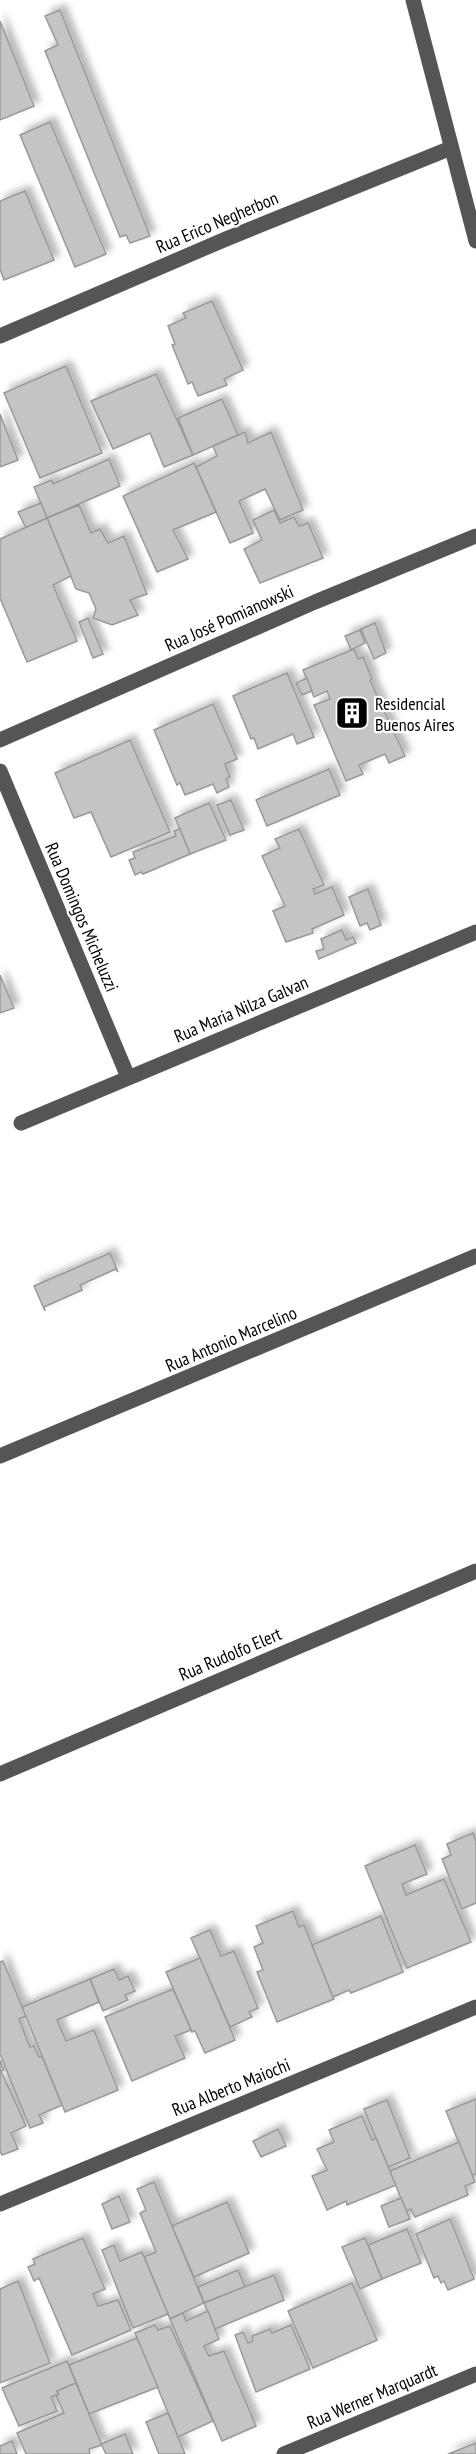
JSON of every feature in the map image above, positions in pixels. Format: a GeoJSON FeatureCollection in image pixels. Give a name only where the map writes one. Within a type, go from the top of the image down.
{"type":"FeatureCollection","features":[{"type":"Feature","properties":{"kind":"street"},"geometry":{"type":"LineString","coordinates":[[413,0],[476,241]]}},
{"type":"Feature","properties":{"kind":"street","name":"Rua Erico Negherbon"},"geometry":{"type":"LineString","coordinates":[[0,336],[236,235],[451,148]]}},
{"type":"Feature","properties":{"kind":"street","name":"Rua José Pomianowski"},"geometry":{"type":"LineString","coordinates":[[0,740],[315,602],[476,536]]}},
{"type":"Feature","properties":{"kind":"street","name":"Rua Domingos Micheluzzi"},"geometry":{"type":"LineString","coordinates":[[0,771],[128,1077]]}},
{"type":"Feature","properties":{"kind":"street","name":"Rua Maria Nilza Galvan"},"geometry":{"type":"LineString","coordinates":[[21,1123],[476,933]]}},
{"type":"Feature","properties":{"kind":"street","name":"Rua Antonio Marcelino"},"geometry":{"type":"LineString","coordinates":[[0,1456],[476,1256]]}},
{"type":"Feature","properties":{"kind":"street","name":"Rua Rudolfo Elert"},"geometry":{"type":"LineString","coordinates":[[0,1774],[476,1571]]}},
{"type":"Feature","properties":{"kind":"street","name":"Rua Alberto Maiochi"},"geometry":{"type":"LineString","coordinates":[[0,2204],[476,2007]]}},
{"type":"Feature","properties":{"kind":"street","name":"Rua Werner Marquardt"},"geometry":{"type":"LineString","coordinates":[[284,2454],[476,2374]]}},
{"type":"Feature","properties":{"kind":"building"},"geometry":{"type":"Polygon","coordinates":[[[60,10],[150,236],[130,243],[126,235],[120,237],[45,51],[58,45],[45,16],[60,10]]]}},
{"type":"Feature","properties":{"kind":"building"},"geometry":{"type":"Polygon","coordinates":[[[0,21],[34,106],[0,120],[0,21]]]}},
{"type":"Feature","properties":{"kind":"building"},"geometry":{"type":"Polygon","coordinates":[[[50,122],[106,254],[75,267],[20,135],[50,122]]]}},
{"type":"Feature","properties":{"kind":"building"},"geometry":{"type":"Polygon","coordinates":[[[25,191],[54,260],[4,280],[0,269],[0,201],[25,191]]]}},
{"type":"Feature","properties":{"kind":"building"},"geometry":{"type":"Polygon","coordinates":[[[212,301],[243,370],[224,379],[227,385],[198,396],[192,382],[188,384],[172,345],[175,344],[168,326],[186,318],[183,313],[212,301]]]}},
{"type":"Feature","properties":{"kind":"building"},"geometry":{"type":"Polygon","coordinates":[[[66,366],[102,453],[40,478],[4,393],[66,366]]]}},
{"type":"Feature","properties":{"kind":"building"},"geometry":{"type":"Polygon","coordinates":[[[156,374],[193,455],[164,467],[150,433],[113,449],[91,401],[156,374]]]}},
{"type":"Feature","properties":{"kind":"building"},"geometry":{"type":"Polygon","coordinates":[[[222,399],[238,435],[193,455],[178,418],[222,399]]]}},
{"type":"Feature","properties":{"kind":"building"},"geometry":{"type":"Polygon","coordinates":[[[0,414],[18,460],[0,467],[0,414]]]}},
{"type":"Feature","properties":{"kind":"building"},"geometry":{"type":"Polygon","coordinates":[[[245,432],[248,443],[271,432],[303,510],[280,520],[265,489],[239,501],[253,533],[230,543],[196,467],[217,456],[213,446],[245,432]]]}},
{"type":"Feature","properties":{"kind":"building"},"geometry":{"type":"Polygon","coordinates":[[[109,459],[120,486],[47,518],[34,487],[52,480],[53,484],[109,459]]]}},
{"type":"Feature","properties":{"kind":"building"},"geometry":{"type":"Polygon","coordinates":[[[194,463],[216,512],[173,530],[188,559],[157,572],[123,496],[194,463]]]}},
{"type":"Feature","properties":{"kind":"building"},"geometry":{"type":"Polygon","coordinates":[[[41,503],[47,518],[26,528],[18,512],[41,503]]]}},
{"type":"Feature","properties":{"kind":"building"},"geometry":{"type":"Polygon","coordinates":[[[79,505],[91,533],[100,529],[108,543],[124,536],[147,594],[130,600],[138,615],[112,625],[93,618],[96,609],[89,593],[76,589],[47,518],[79,505]]]}},
{"type":"Feature","properties":{"kind":"building"},"geometry":{"type":"Polygon","coordinates":[[[274,510],[280,523],[294,517],[299,526],[308,523],[323,558],[260,583],[244,549],[262,540],[253,520],[274,510]]]}},
{"type":"Feature","properties":{"kind":"building"},"geometry":{"type":"Polygon","coordinates":[[[47,518],[71,576],[53,585],[77,641],[27,662],[0,598],[0,539],[47,518]]]}},
{"type":"Feature","properties":{"kind":"building"},"geometry":{"type":"Polygon","coordinates":[[[88,618],[103,654],[93,658],[79,622],[88,618]]]}},
{"type":"Feature","properties":{"kind":"building"},"geometry":{"type":"Polygon","coordinates":[[[375,623],[386,653],[374,659],[361,629],[375,623]]]}},
{"type":"Feature","properties":{"kind":"building"},"geometry":{"type":"Polygon","coordinates":[[[360,630],[365,643],[351,650],[345,636],[360,630]]]}},
{"type":"Feature","properties":{"kind":"building","name":"Residencial Buenos Aires"},"geometry":{"type":"Polygon","coordinates":[[[354,649],[358,659],[363,657],[372,679],[370,680],[405,756],[389,763],[385,754],[359,765],[363,774],[346,781],[314,705],[330,699],[327,691],[314,697],[303,670],[354,649]]]}},
{"type":"Feature","properties":{"kind":"building"},"geometry":{"type":"Polygon","coordinates":[[[287,673],[314,737],[297,744],[293,734],[258,749],[254,738],[251,739],[233,696],[287,673]]]}},
{"type":"Feature","properties":{"kind":"building"},"geometry":{"type":"Polygon","coordinates":[[[307,678],[312,691],[302,695],[296,683],[307,678]]]}},
{"type":"Feature","properties":{"kind":"building"},"geometry":{"type":"Polygon","coordinates":[[[213,704],[237,759],[225,764],[230,777],[226,779],[229,787],[217,793],[213,784],[185,795],[180,783],[177,785],[154,730],[213,704]]]}},
{"type":"Feature","properties":{"kind":"building"},"geometry":{"type":"Polygon","coordinates":[[[130,740],[170,832],[111,857],[91,812],[74,818],[55,773],[130,740]]]}},
{"type":"Feature","properties":{"kind":"building"},"geometry":{"type":"Polygon","coordinates":[[[329,769],[340,795],[267,826],[256,800],[329,769]]]}},
{"type":"Feature","properties":{"kind":"building"},"geometry":{"type":"Polygon","coordinates":[[[231,800],[244,830],[230,835],[217,805],[231,800]]]}},
{"type":"Feature","properties":{"kind":"building"},"geometry":{"type":"Polygon","coordinates":[[[209,803],[226,840],[190,854],[175,818],[209,803]]]}},
{"type":"Feature","properties":{"kind":"building"},"geometry":{"type":"Polygon","coordinates":[[[180,829],[190,854],[143,874],[141,872],[135,875],[129,860],[135,858],[133,852],[176,836],[174,831],[180,829]]]}},
{"type":"Feature","properties":{"kind":"building"},"geometry":{"type":"Polygon","coordinates":[[[299,829],[324,885],[313,889],[315,894],[332,887],[344,915],[312,929],[313,933],[286,942],[273,911],[285,906],[262,856],[280,848],[275,839],[299,829]]]}},
{"type":"Feature","properties":{"kind":"building"},"geometry":{"type":"Polygon","coordinates":[[[368,889],[381,925],[370,930],[367,923],[360,926],[349,897],[368,889]]]}},
{"type":"Feature","properties":{"kind":"building"},"geometry":{"type":"Polygon","coordinates":[[[342,930],[346,940],[353,937],[356,943],[319,959],[316,951],[324,949],[321,939],[342,930]]]}},
{"type":"Feature","properties":{"kind":"building"},"geometry":{"type":"Polygon","coordinates":[[[0,975],[14,1008],[0,1013],[0,975]]]}},
{"type":"Feature","properties":{"kind":"building"},"geometry":{"type":"Polygon","coordinates":[[[110,1253],[118,1272],[116,1269],[80,1285],[82,1290],[44,1307],[45,1311],[34,1286],[110,1253]]]}},
{"type":"Feature","properties":{"kind":"building"},"geometry":{"type":"Polygon","coordinates":[[[473,1833],[476,1841],[476,1903],[462,1909],[442,1859],[451,1855],[447,1844],[473,1833]]]}},
{"type":"Feature","properties":{"kind":"building"},"geometry":{"type":"Polygon","coordinates":[[[415,1845],[427,1874],[402,1884],[406,1895],[444,1879],[471,1942],[407,1968],[365,1866],[415,1845]]]}},
{"type":"Feature","properties":{"kind":"building"},"geometry":{"type":"Polygon","coordinates":[[[293,1911],[299,1927],[304,1925],[334,1999],[277,2022],[257,1972],[263,1970],[254,1947],[263,1943],[256,1926],[293,1911]]]}},
{"type":"Feature","properties":{"kind":"building"},"geometry":{"type":"Polygon","coordinates":[[[381,1916],[403,1972],[351,1993],[349,1990],[333,1997],[312,1945],[381,1916]]]}},
{"type":"Feature","properties":{"kind":"building"},"geometry":{"type":"Polygon","coordinates":[[[210,1930],[221,1956],[234,1951],[258,2008],[249,2012],[252,2017],[230,2027],[191,1938],[210,1930]]]}},
{"type":"Feature","properties":{"kind":"building"},"geometry":{"type":"Polygon","coordinates":[[[200,1958],[235,2040],[205,2053],[195,2031],[192,2032],[166,1972],[200,1958]]]}},
{"type":"Feature","properties":{"kind":"building"},"geometry":{"type":"Polygon","coordinates":[[[3,1961],[26,2016],[19,2019],[30,2047],[34,2046],[39,2057],[42,2056],[62,2105],[39,2115],[43,2123],[30,2128],[0,2054],[0,1962],[3,1961]]]}},
{"type":"Feature","properties":{"kind":"building"},"geometry":{"type":"Polygon","coordinates":[[[114,1969],[119,1980],[128,1976],[135,1991],[125,1995],[128,2000],[103,2011],[90,1979],[114,1969]]]}},
{"type":"Feature","properties":{"kind":"building"},"geometry":{"type":"Polygon","coordinates":[[[90,1979],[99,2002],[57,2020],[66,2041],[94,2030],[118,2090],[65,2112],[22,2007],[90,1979]]]}},
{"type":"Feature","properties":{"kind":"building"},"geometry":{"type":"Polygon","coordinates":[[[173,1989],[191,2030],[175,2036],[185,2058],[132,2081],[105,2017],[173,1989]]]}},
{"type":"Feature","properties":{"kind":"building"},"geometry":{"type":"Polygon","coordinates":[[[0,2060],[4,2070],[1,2071],[26,2126],[11,2133],[18,2149],[2,2155],[0,2151],[0,2060]]]}},
{"type":"Feature","properties":{"kind":"building"},"geometry":{"type":"Polygon","coordinates":[[[476,2099],[476,2174],[472,2175],[446,2111],[476,2099]]]}},
{"type":"Feature","properties":{"kind":"building"},"geometry":{"type":"Polygon","coordinates":[[[387,2100],[410,2158],[388,2167],[364,2109],[387,2100]]]}},
{"type":"Feature","properties":{"kind":"building"},"geometry":{"type":"Polygon","coordinates":[[[362,2116],[372,2140],[376,2138],[396,2185],[347,2205],[346,2201],[327,2210],[312,2176],[327,2170],[317,2149],[334,2142],[329,2130],[362,2116]]]}},
{"type":"Feature","properties":{"kind":"building"},"geometry":{"type":"Polygon","coordinates":[[[278,2129],[286,2146],[261,2157],[253,2141],[278,2129]]]}},
{"type":"Feature","properties":{"kind":"building"},"geometry":{"type":"Polygon","coordinates":[[[459,2142],[475,2182],[465,2186],[468,2195],[415,2217],[411,2209],[406,2211],[390,2171],[459,2142]]]}},
{"type":"Feature","properties":{"kind":"building"},"geometry":{"type":"Polygon","coordinates":[[[154,2182],[204,2303],[170,2319],[144,2257],[156,2252],[140,2213],[146,2210],[137,2189],[154,2182]]]}},
{"type":"Feature","properties":{"kind":"building"},"geometry":{"type":"Polygon","coordinates":[[[119,2196],[130,2222],[112,2229],[102,2204],[119,2196]]]}},
{"type":"Feature","properties":{"kind":"building"},"geometry":{"type":"Polygon","coordinates":[[[401,2198],[410,2219],[389,2227],[381,2206],[401,2198]]]}},
{"type":"Feature","properties":{"kind":"building"},"geometry":{"type":"Polygon","coordinates":[[[227,2202],[249,2253],[194,2277],[172,2226],[227,2202]]]}},
{"type":"Feature","properties":{"kind":"building"},"geometry":{"type":"Polygon","coordinates":[[[450,2219],[474,2279],[448,2290],[444,2281],[441,2283],[438,2276],[434,2278],[416,2234],[450,2219]]]}},
{"type":"Feature","properties":{"kind":"building"},"geometry":{"type":"Polygon","coordinates":[[[407,2229],[421,2263],[382,2279],[368,2245],[407,2229]]]}},
{"type":"Feature","properties":{"kind":"building"},"geometry":{"type":"Polygon","coordinates":[[[83,2238],[105,2289],[93,2294],[98,2306],[118,2300],[131,2330],[72,2355],[39,2278],[34,2281],[28,2267],[35,2264],[33,2259],[83,2238]]]}},
{"type":"Feature","properties":{"kind":"building"},"geometry":{"type":"Polygon","coordinates":[[[365,2238],[382,2279],[360,2289],[342,2247],[365,2238]]]}},
{"type":"Feature","properties":{"kind":"building"},"geometry":{"type":"Polygon","coordinates":[[[114,2245],[120,2261],[142,2252],[168,2314],[133,2328],[102,2250],[114,2245]]]}},
{"type":"Feature","properties":{"kind":"building"},"geometry":{"type":"Polygon","coordinates":[[[238,2270],[245,2287],[204,2303],[198,2287],[238,2270]]]}},
{"type":"Feature","properties":{"kind":"building"},"geometry":{"type":"Polygon","coordinates":[[[274,2275],[284,2300],[215,2329],[204,2303],[274,2275]]]}},
{"type":"Feature","properties":{"kind":"building"},"geometry":{"type":"Polygon","coordinates":[[[18,2281],[50,2363],[0,2383],[0,2289],[18,2281]]]}},
{"type":"Feature","properties":{"kind":"building"},"geometry":{"type":"Polygon","coordinates":[[[352,2283],[377,2340],[313,2368],[288,2311],[352,2283]]]}},
{"type":"Feature","properties":{"kind":"building"},"geometry":{"type":"Polygon","coordinates":[[[208,2311],[219,2339],[204,2346],[209,2356],[224,2351],[256,2426],[222,2441],[170,2319],[183,2313],[186,2321],[208,2311]]]}},
{"type":"Feature","properties":{"kind":"building"},"geometry":{"type":"Polygon","coordinates":[[[155,2325],[158,2330],[170,2326],[213,2421],[178,2437],[135,2333],[155,2325]]]}},
{"type":"Feature","properties":{"kind":"building"},"geometry":{"type":"Polygon","coordinates":[[[291,2325],[310,2369],[256,2392],[235,2335],[243,2332],[248,2343],[253,2341],[252,2336],[270,2329],[272,2333],[291,2325]]]}},
{"type":"Feature","properties":{"kind":"building"},"geometry":{"type":"Polygon","coordinates":[[[137,2338],[158,2387],[89,2414],[69,2365],[137,2338]]]}},
{"type":"Feature","properties":{"kind":"building"},"geometry":{"type":"Polygon","coordinates":[[[67,2361],[76,2383],[57,2391],[59,2394],[51,2397],[57,2411],[19,2426],[2,2388],[67,2361]]]}},
{"type":"Feature","properties":{"kind":"building"},"geometry":{"type":"Polygon","coordinates":[[[76,2383],[102,2445],[89,2449],[90,2454],[26,2454],[17,2433],[64,2413],[56,2395],[59,2394],[57,2391],[76,2383]]]}},
{"type":"Feature","properties":{"kind":"building"},"geometry":{"type":"Polygon","coordinates":[[[168,2413],[185,2454],[159,2454],[146,2422],[168,2413]]]}},
{"type":"Feature","properties":{"kind":"building"},"geometry":{"type":"Polygon","coordinates":[[[125,2434],[133,2454],[106,2454],[101,2444],[125,2434]]]}},
{"type":"Feature","properties":{"kind":"building"},"geometry":{"type":"Polygon","coordinates":[[[12,2441],[17,2454],[0,2454],[0,2446],[12,2441]]]}},
{"type":"Feature","properties":{"kind":"building"},"geometry":{"type":"Polygon","coordinates":[[[476,2443],[476,2454],[448,2454],[476,2443]]]}},
{"type":"Feature","properties":{"kind":"place","name":"Residencial Buenos Aires"},"geometry":{"type":"Point","coordinates":[352,713]}}]}
